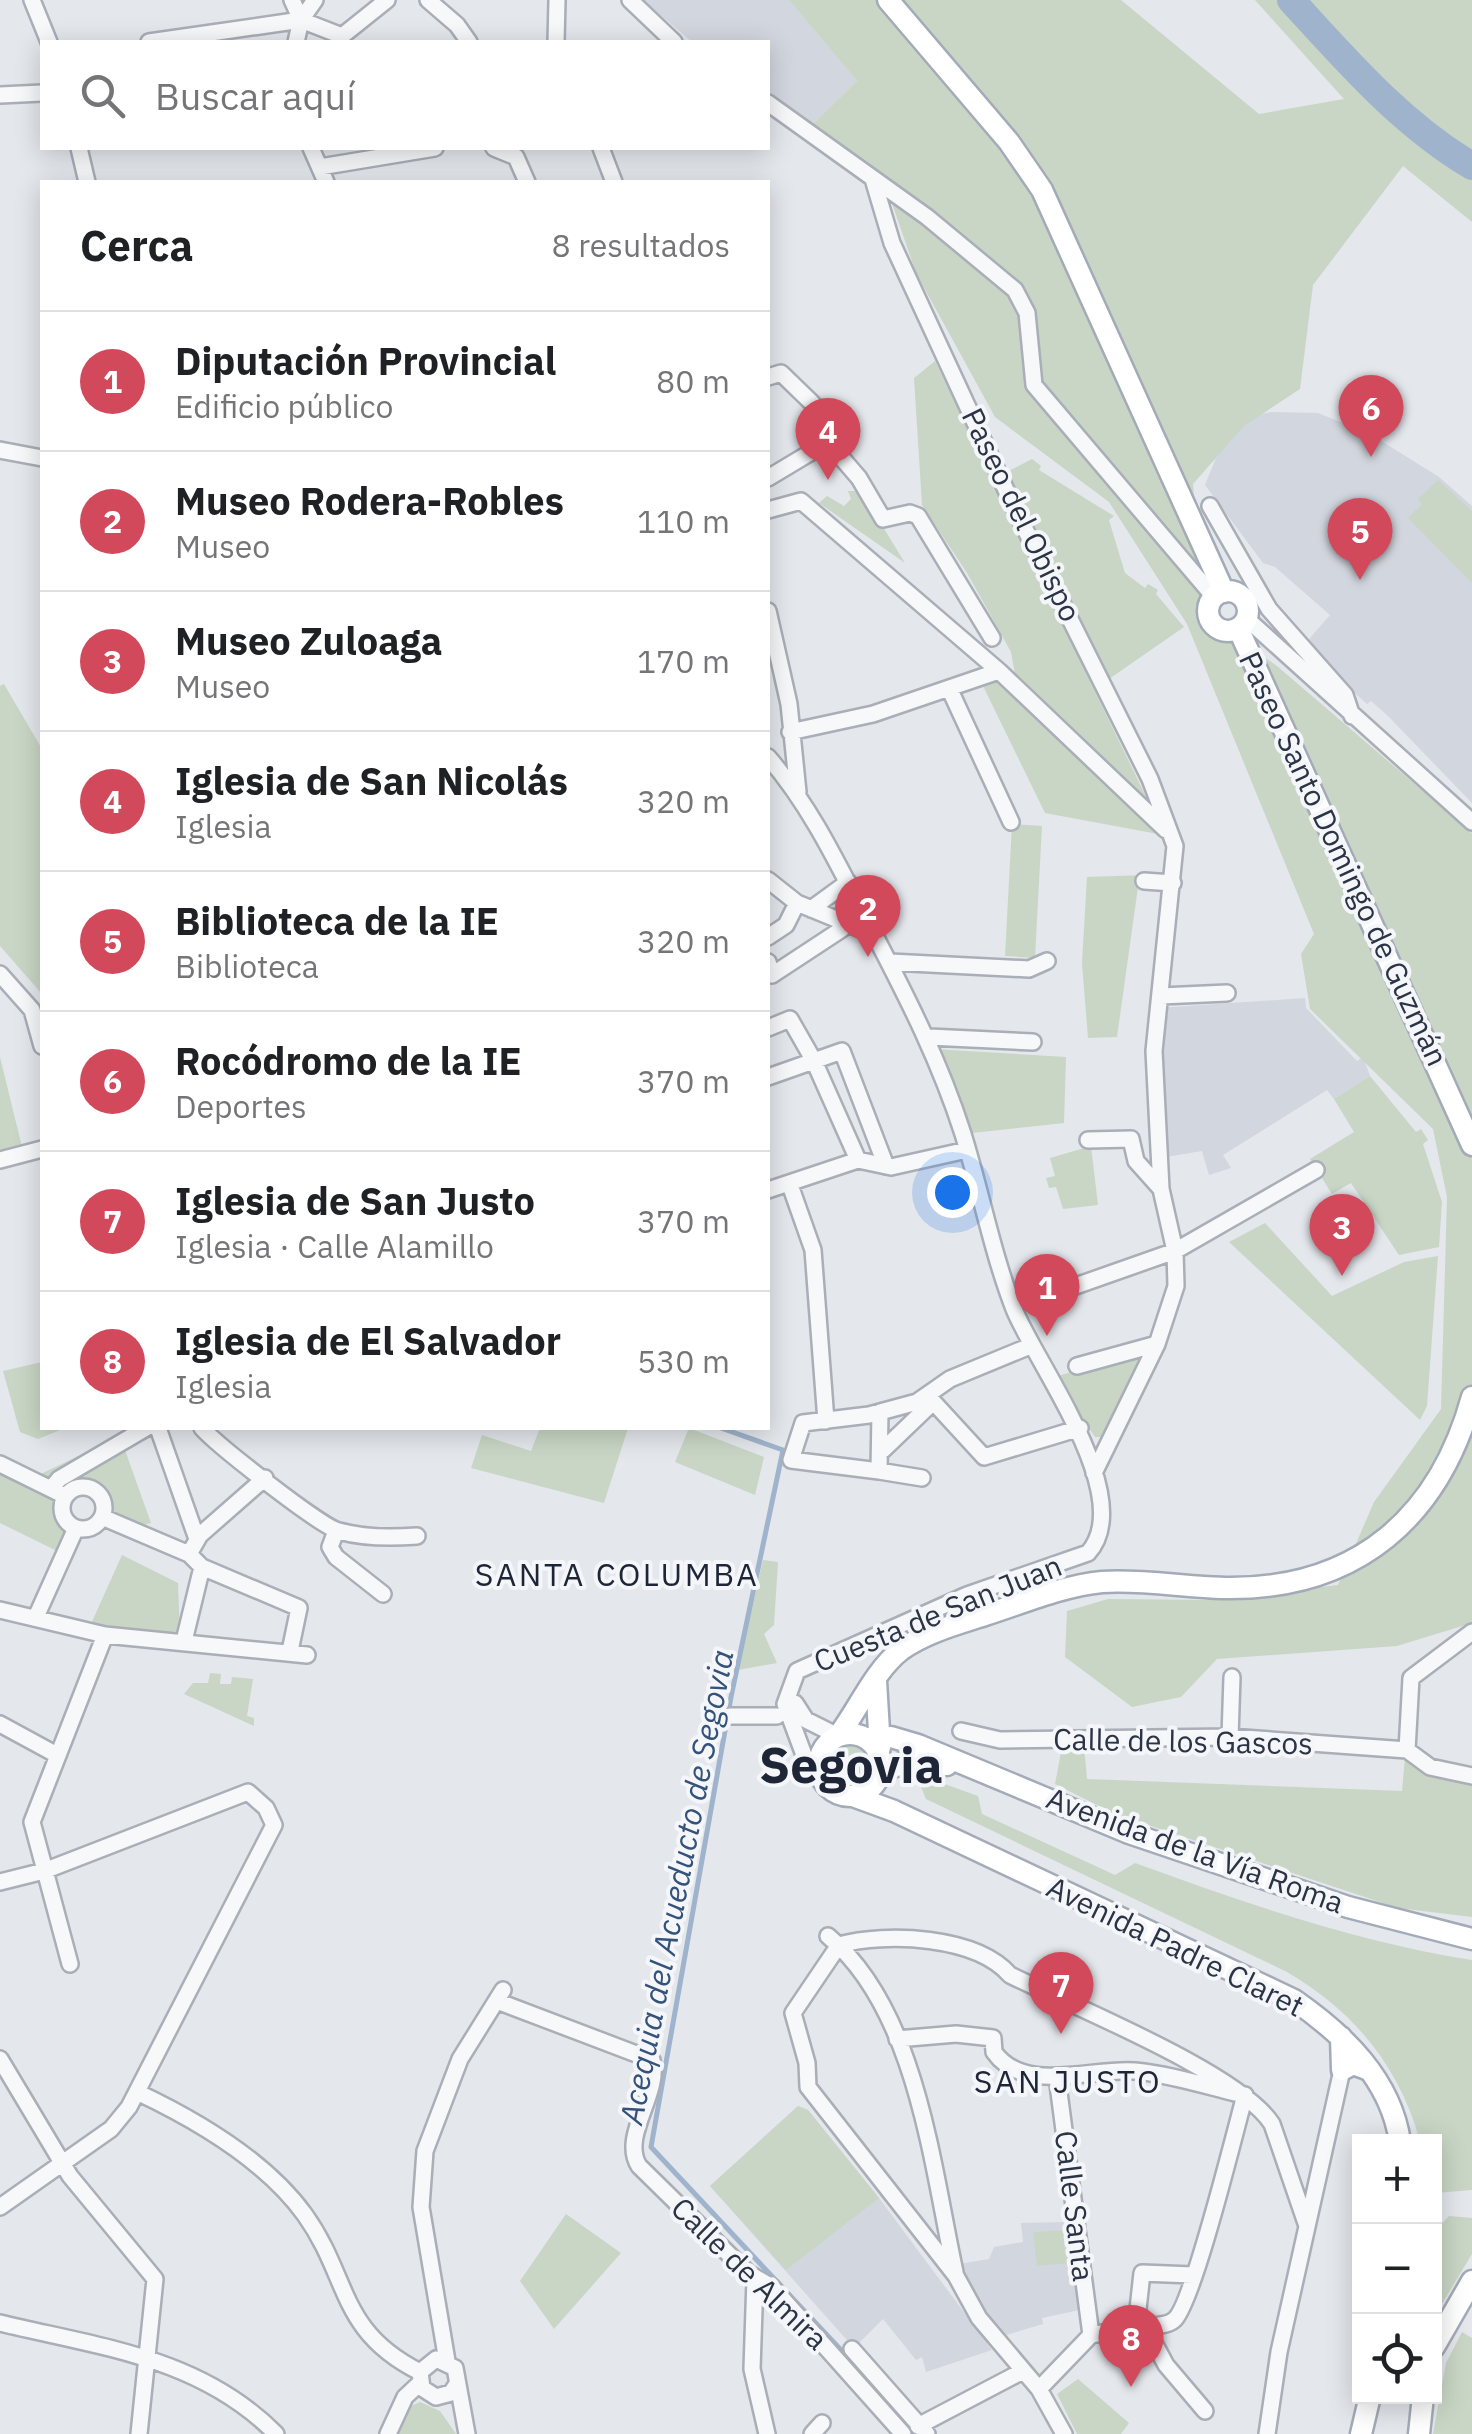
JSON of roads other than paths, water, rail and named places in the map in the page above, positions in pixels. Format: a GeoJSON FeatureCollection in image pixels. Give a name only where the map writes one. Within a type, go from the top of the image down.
{"type":"FeatureCollection","features":[{"type":"Feature","properties":{"kind":"main road"},"geometry":{"type":"LineString","coordinates":[[888,0],[1009,142],[1042,190],[1219,594]]}},
{"type":"Feature","properties":{"kind":"main road"},"geometry":{"type":"LineString","coordinates":[[1219,594],[1246,600],[1242,624],[1224,630],[1212,623],[1209,607],[1219,594]]}},
{"type":"Feature","properties":{"kind":"main road","name":"Paseo Santo Domingo de Guzmán"},"geometry":{"type":"LineString","coordinates":[[1242,624],[1472,1145]]}},
{"type":"Feature","properties":{"kind":"main road"},"geometry":{"type":"LineString","coordinates":[[880,1748],[867,1791],[853,1796],[834,1792],[823,1782],[819,1758],[826,1745],[838,1736],[896,1655],[958,1624],[1085,1584],[1250,1588],[1323,1574],[1354,1563],[1398,1527],[1431,1489],[1456,1446],[1472,1397]]}},
{"type":"Feature","properties":{"kind":"main road"},"geometry":{"type":"LineString","coordinates":[[876,1681],[880,1748],[894,1811]]}},
{"type":"Feature","properties":{"kind":"main road"},"geometry":{"type":"LineString","coordinates":[[838,1736],[880,1748]]}},
{"type":"Feature","properties":{"kind":"main road","name":"Avenida de la Vía Roma"},"geometry":{"type":"LineString","coordinates":[[880,1748],[971,1764],[1129,1834],[1348,1907],[1472,1939]]}},
{"type":"Feature","properties":{"kind":"main road","name":"Avenida de la Vía Roma"},"geometry":{"type":"LineString","coordinates":[[880,1748],[904,1762],[938,1762],[1137,1851],[1346,1917],[1472,1947]]}},
{"type":"Feature","properties":{"kind":"main road","name":"Avenida Padre Claret"},"geometry":{"type":"LineString","coordinates":[[853,1796],[894,1811],[1278,1992],[1341,2035],[1369,2070],[1388,2105],[1397,2134]]}},
{"type":"Feature","properties":{"kind":"main road"},"geometry":{"type":"LineString","coordinates":[[1341,2035],[1342,2070],[1353,2064],[1369,2070]]}},
{"type":"Feature","properties":{"kind":"main road"},"geometry":{"type":"LineString","coordinates":[[1442,2334],[1472,2281]]}},
{"type":"Feature","properties":{"kind":"main road"},"geometry":{"type":"LineString","coordinates":[[1361,2434],[1368,2404]]}},
{"type":"Feature","properties":{"kind":"main road"},"geometry":{"type":"LineString","coordinates":[[1419,2434],[1422,2404]]}},
{"type":"Feature","properties":{"kind":"street"},"geometry":{"type":"LineString","coordinates":[[32,0],[48,40]]}},
{"type":"Feature","properties":{"kind":"street"},"geometry":{"type":"LineString","coordinates":[[292,0],[302,20]]}},
{"type":"Feature","properties":{"kind":"street"},"geometry":{"type":"LineString","coordinates":[[297,40],[302,20],[315,0]]}},
{"type":"Feature","properties":{"kind":"street"},"geometry":{"type":"LineString","coordinates":[[162,40],[302,20],[342,36],[387,0]]}},
{"type":"Feature","properties":{"kind":"street"},"geometry":{"type":"LineString","coordinates":[[428,0],[457,25],[468,40]]}},
{"type":"Feature","properties":{"kind":"street"},"geometry":{"type":"LineString","coordinates":[[556,40],[557,0]]}},
{"type":"Feature","properties":{"kind":"street"},"geometry":{"type":"LineString","coordinates":[[630,0],[672,40]]}},
{"type":"Feature","properties":{"kind":"street"},"geometry":{"type":"LineString","coordinates":[[0,95],[40,93]]}},
{"type":"Feature","properties":{"kind":"street"},"geometry":{"type":"LineString","coordinates":[[770,104],[928,217],[1019,294],[1027,313],[1034,385],[1219,594]]}},
{"type":"Feature","properties":{"kind":"street"},"geometry":{"type":"LineString","coordinates":[[79,150],[87,180]]}},
{"type":"Feature","properties":{"kind":"street"},"geometry":{"type":"LineString","coordinates":[[311,150],[323,175],[427,150]]}},
{"type":"Feature","properties":{"kind":"street"},"geometry":{"type":"LineString","coordinates":[[500,150],[519,161],[526,180]]}},
{"type":"Feature","properties":{"kind":"street"},"geometry":{"type":"LineString","coordinates":[[602,150],[613,180]]}},
{"type":"Feature","properties":{"kind":"street","name":"Paseo del Obispo"},"geometry":{"type":"LineString","coordinates":[[873,179],[892,243],[1014,505],[1150,779],[1173,841]]}},
{"type":"Feature","properties":{"kind":"street"},"geometry":{"type":"LineString","coordinates":[[770,377],[781,373],[790,377],[883,519],[910,513],[918,516],[992,638]]}},
{"type":"Feature","properties":{"kind":"street"},"geometry":{"type":"LineString","coordinates":[[770,477],[826,435]]}},
{"type":"Feature","properties":{"kind":"street"},"geometry":{"type":"LineString","coordinates":[[0,450],[40,458]]}},
{"type":"Feature","properties":{"kind":"street"},"geometry":{"type":"LineString","coordinates":[[770,509],[801,501],[1000,671],[1173,841],[1173,883],[1154,1051],[1161,1188],[1175,1252],[1176,1286],[1157,1344],[1094,1473]]}},
{"type":"Feature","properties":{"kind":"street"},"geometry":{"type":"LineString","coordinates":[[1210,506],[1269,610],[1349,700],[1352,716]]}},
{"type":"Feature","properties":{"kind":"street"},"geometry":{"type":"LineString","coordinates":[[770,620],[788,704],[798,792]]}},
{"type":"Feature","properties":{"kind":"street"},"geometry":{"type":"LineString","coordinates":[[1242,624],[1472,822]]}},
{"type":"Feature","properties":{"kind":"street"},"geometry":{"type":"LineString","coordinates":[[790,732],[874,714],[1000,671]]}},
{"type":"Feature","properties":{"kind":"street"},"geometry":{"type":"LineString","coordinates":[[949,688],[1010,822]]}},
{"type":"Feature","properties":{"kind":"street"},"geometry":{"type":"LineString","coordinates":[[770,758],[798,792],[929,1037],[968,1150],[1000,1270],[1030,1346],[1080,1428],[1094,1473]]}},
{"type":"Feature","properties":{"kind":"street"},"geometry":{"type":"LineString","coordinates":[[770,881],[804,906],[875,935]]}},
{"type":"Feature","properties":{"kind":"street"},"geometry":{"type":"LineString","coordinates":[[1144,881],[1173,883]]}},
{"type":"Feature","properties":{"kind":"street"},"geometry":{"type":"LineString","coordinates":[[770,936],[804,906],[848,882]]}},
{"type":"Feature","properties":{"kind":"street"},"geometry":{"type":"LineString","coordinates":[[770,969],[772,976],[837,935],[846,923],[848,882]]}},
{"type":"Feature","properties":{"kind":"street"},"geometry":{"type":"LineString","coordinates":[[890,962],[1029,969],[1047,961]]}},
{"type":"Feature","properties":{"kind":"street"},"geometry":{"type":"LineString","coordinates":[[0,974],[32,1010],[40,1039]]}},
{"type":"Feature","properties":{"kind":"street"},"geometry":{"type":"LineString","coordinates":[[1160,996],[1226,992]]}},
{"type":"Feature","properties":{"kind":"street"},"geometry":{"type":"LineString","coordinates":[[770,1027],[790,1019],[814,1061],[858,1160]]}},
{"type":"Feature","properties":{"kind":"street"},"geometry":{"type":"LineString","coordinates":[[929,1037],[1033,1042]]}},
{"type":"Feature","properties":{"kind":"street"},"geometry":{"type":"LineString","coordinates":[[770,1076],[842,1051],[886,1166]]}},
{"type":"Feature","properties":{"kind":"street"},"geometry":{"type":"LineString","coordinates":[[1088,1140],[1137,1139],[1136,1161],[1161,1188]]}},
{"type":"Feature","properties":{"kind":"street"},"geometry":{"type":"LineString","coordinates":[[0,1160],[40,1150]]}},
{"type":"Feature","properties":{"kind":"street"},"geometry":{"type":"LineString","coordinates":[[770,1190],[858,1160],[886,1166],[968,1150]]}},
{"type":"Feature","properties":{"kind":"street"},"geometry":{"type":"LineString","coordinates":[[1033,1301],[1175,1252],[1316,1170]]}},
{"type":"Feature","properties":{"kind":"street"},"geometry":{"type":"LineString","coordinates":[[790,1185],[813,1250],[829,1421]]}},
{"type":"Feature","properties":{"kind":"street"},"geometry":{"type":"LineString","coordinates":[[1077,1366],[1157,1344]]}},
{"type":"Feature","properties":{"kind":"street"},"geometry":{"type":"LineString","coordinates":[[883,1450],[950,1380],[1030,1346]]}},
{"type":"Feature","properties":{"kind":"street"},"geometry":{"type":"LineString","coordinates":[[929,1399],[984,1457],[1080,1428]]}},
{"type":"Feature","properties":{"kind":"street"},"geometry":{"type":"LineString","coordinates":[[922,1478],[792,1460],[800,1426],[929,1399]]}},
{"type":"Feature","properties":{"kind":"street"},"geometry":{"type":"LineString","coordinates":[[879,1471],[883,1450],[880,1412]]}},
{"type":"Feature","properties":{"kind":"street"},"geometry":{"type":"LineString","coordinates":[[102,1517],[88,1528],[76,1528],[63,1514],[59,1478],[143,1430]]}},
{"type":"Feature","properties":{"kind":"street"},"geometry":{"type":"LineString","coordinates":[[159,1430],[202,1568],[184,1641]]}},
{"type":"Feature","properties":{"kind":"street"},"geometry":{"type":"LineString","coordinates":[[204,1430],[223,1451],[336,1531],[391,1538],[417,1536]]}},
{"type":"Feature","properties":{"kind":"street"},"geometry":{"type":"LineString","coordinates":[[0,1464],[58,1493],[87,1487],[102,1498],[102,1517]]}},
{"type":"Feature","properties":{"kind":"street"},"geometry":{"type":"LineString","coordinates":[[84,1464],[87,1487]]}},
{"type":"Feature","properties":{"kind":"street","name":"Cuesta de San Juan"},"geometry":{"type":"LineString","coordinates":[[823,1782],[807,1763],[785,1704],[800,1669],[967,1596],[1088,1553],[1098,1533],[1099,1494],[1094,1473]]}},
{"type":"Feature","properties":{"kind":"street"},"geometry":{"type":"LineString","coordinates":[[193,1547],[265,1478]]}},
{"type":"Feature","properties":{"kind":"street"},"geometry":{"type":"LineString","coordinates":[[102,1517],[193,1547]]}},
{"type":"Feature","properties":{"kind":"street"},"geometry":{"type":"LineString","coordinates":[[36,1616],[76,1528]]}},
{"type":"Feature","properties":{"kind":"street"},"geometry":{"type":"LineString","coordinates":[[336,1531],[330,1547],[336,1558],[383,1594]]}},
{"type":"Feature","properties":{"kind":"street"},"geometry":{"type":"LineString","coordinates":[[202,1568],[299,1608],[282,1650]]}},
{"type":"Feature","properties":{"kind":"street"},"geometry":{"type":"LineString","coordinates":[[0,1610],[104,1635],[307,1655]]}},
{"type":"Feature","properties":{"kind":"street"},"geometry":{"type":"LineString","coordinates":[[1472,1632],[1411,1678],[1406,1750],[1430,1768],[1472,1776]]}},
{"type":"Feature","properties":{"kind":"street"},"geometry":{"type":"LineString","coordinates":[[70,1964],[32,1822],[104,1635]]}},
{"type":"Feature","properties":{"kind":"street"},"geometry":{"type":"LineString","coordinates":[[1230,1738],[1232,1677]]}},
{"type":"Feature","properties":{"kind":"street","name":"Cuesta de San Juan"},"geometry":{"type":"LineString","coordinates":[[792,1682],[802,1716],[838,1736]]}},
{"type":"Feature","properties":{"kind":"street"},"geometry":{"type":"LineString","coordinates":[[730,1716],[778,1716]]}},
{"type":"Feature","properties":{"kind":"street"},"geometry":{"type":"LineString","coordinates":[[0,1724],[57,1755]]}},
{"type":"Feature","properties":{"kind":"street","name":"Calle de los Gascos"},"geometry":{"type":"LineString","coordinates":[[961,1730],[1000,1740],[1230,1738],[1406,1750]]}},
{"type":"Feature","properties":{"kind":"street"},"geometry":{"type":"LineString","coordinates":[[0,1882],[44,1871],[248,1792],[266,1808],[274,1825],[139,2093],[111,2129],[0,2207]]}},
{"type":"Feature","properties":{"kind":"street"},"geometry":{"type":"LineString","coordinates":[[834,1940],[912,1938],[987,1956],[1010,1975],[1208,2072],[1272,2124],[1307,2226]]}},
{"type":"Feature","properties":{"kind":"street"},"geometry":{"type":"LineString","coordinates":[[834,1940],[871,1986],[898,2039],[918,2098],[956,2276]]}},
{"type":"Feature","properties":{"kind":"street"},"geometry":{"type":"LineString","coordinates":[[834,1940],[793,2012],[808,2064],[808,2087],[956,2276],[979,2318],[1039,2390],[1064,2434]]}},
{"type":"Feature","properties":{"kind":"street","name":"Calle de Almira"},"geometry":{"type":"LineString","coordinates":[[447,2360],[421,2207],[425,2150],[460,2059],[500,1995],[644,2055],[654,2065],[635,2159],[755,2278],[772,2287],[901,2434]]}},
{"type":"Feature","properties":{"kind":"street"},"geometry":{"type":"LineString","coordinates":[[898,2039],[956,2034],[993,2038],[994,2052],[1005,2064],[1057,2077],[1139,2071],[1239,2094]]}},
{"type":"Feature","properties":{"kind":"street"},"geometry":{"type":"LineString","coordinates":[[0,2060],[62,2166],[156,2280],[139,2434]]}},
{"type":"Feature","properties":{"kind":"street"},"geometry":{"type":"LineString","coordinates":[[1267,2434],[1279,2352],[1342,2070]]}},
{"type":"Feature","properties":{"kind":"street","name":"Calle Santa"},"geometry":{"type":"LineString","coordinates":[[1057,2077],[1090,2335]]}},
{"type":"Feature","properties":{"kind":"street"},"geometry":{"type":"LineString","coordinates":[[139,2093],[209,2131],[294,2203],[310,2224],[353,2314],[392,2358],[420,2378],[436,2397],[451,2393],[457,2384]]}},
{"type":"Feature","properties":{"kind":"street"},"geometry":{"type":"LineString","coordinates":[[1039,2390],[1090,2335],[1175,2320],[1193,2275],[1239,2094]]}},
{"type":"Feature","properties":{"kind":"street"},"geometry":{"type":"LineString","coordinates":[[1193,2275],[1142,2273],[1140,2327],[1166,2365],[1206,2411]]}},
{"type":"Feature","properties":{"kind":"street"},"geometry":{"type":"LineString","coordinates":[[755,2278],[752,2368],[762,2417],[770,2434]]}},
{"type":"Feature","properties":{"kind":"street"},"geometry":{"type":"LineString","coordinates":[[0,2324],[145,2354],[229,2396],[267,2431]]}},
{"type":"Feature","properties":{"kind":"street","name":"Calle de Almira"},"geometry":{"type":"LineString","coordinates":[[852,2349],[922,2430]]}},
{"type":"Feature","properties":{"kind":"street"},"geometry":{"type":"LineString","coordinates":[[388,2434],[400,2405],[431,2360],[447,2360],[457,2373],[467,2434]]}},
{"type":"Feature","properties":{"kind":"street"},"geometry":{"type":"LineString","coordinates":[[922,2430],[1021,2372]]}},
{"type":"Feature","properties":{"kind":"street"},"geometry":{"type":"LineString","coordinates":[[143,2411],[148,2434]]}},
{"type":"Feature","properties":{"kind":"waterway"},"geometry":{"type":"LineString","coordinates":[[1291,0],[1398,111],[1472,166]]}},
{"type":"Feature","properties":{"kind":"waterway","name":"Acequia del Acueducto de Segovia"},"geometry":{"type":"LineString","coordinates":[[727,1430],[783,1450],[731,1697],[651,2147],[870,2381]]}},
{"type":"Feature","properties":{"kind":"place","name":"Rocódromo de la IE"},"geometry":{"type":"Point","coordinates":[1371,457]}},
{"type":"Feature","properties":{"kind":"place","name":"Iglesia de San Nicolás"},"geometry":{"type":"Point","coordinates":[828,480]}},
{"type":"Feature","properties":{"kind":"place","name":"Biblioteca de la IE"},"geometry":{"type":"Point","coordinates":[1360,580]}},
{"type":"Feature","properties":{"kind":"place","name":"Museo Rodera-Robles"},"geometry":{"type":"Point","coordinates":[868,957]}},
{"type":"Feature","properties":{"kind":"place","name":"Museo Zuloaga"},"geometry":{"type":"Point","coordinates":[1342,1276]}},
{"type":"Feature","properties":{"kind":"place","name":"Diputación Provincial"},"geometry":{"type":"Point","coordinates":[1047,1336]}},
{"type":"Feature","properties":{"kind":"place","name":"Iglesia de San Justo"},"geometry":{"type":"Point","coordinates":[1061,2034]}},
{"type":"Feature","properties":{"kind":"place","name":"Iglesia de El Salvador"},"geometry":{"type":"Point","coordinates":[1131,2387]}},
{"type":"Feature","properties":{"kind":"district","name":"SANTA COLUMBA"},"geometry":{"type":"Point","coordinates":[617,1575]}},
{"type":"Feature","properties":{"kind":"district","name":"Segovia"},"geometry":{"type":"Point","coordinates":[851,1765]}},
{"type":"Feature","properties":{"kind":"district","name":"SAN JUSTO"},"geometry":{"type":"Point","coordinates":[1068,2082]}}]}
